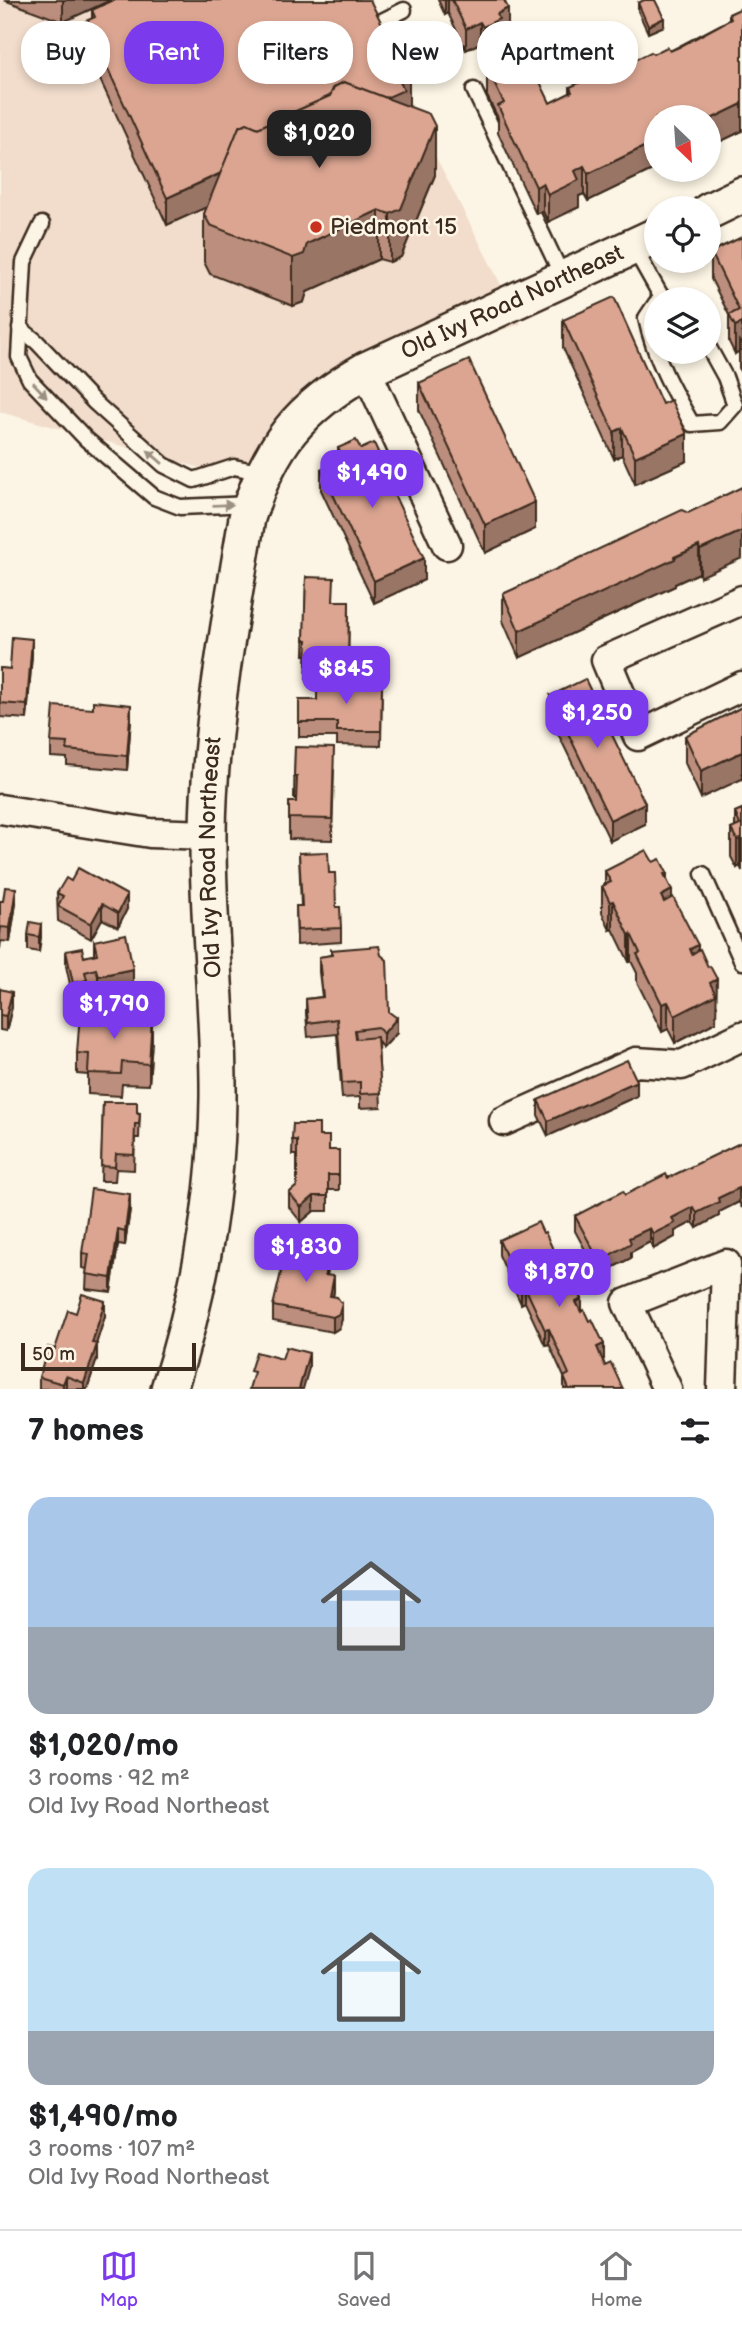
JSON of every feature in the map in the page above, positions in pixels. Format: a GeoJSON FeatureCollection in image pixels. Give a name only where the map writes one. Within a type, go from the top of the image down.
{"type":"FeatureCollection","features":[{"type":"Feature","properties":{"kind":"street"},"geometry":{"type":"LineString","coordinates":[[721,205],[742,195]]}},
{"type":"Feature","properties":{"kind":"street","name":"Old Ivy Road Northeast"},"geometry":{"type":"LineString","coordinates":[[169,1389],[204,1254],[214,1176],[218,1098],[208,835],[210,775],[215,718],[247,518],[257,488],[286,434],[309,409],[336,387],[366,370],[644,241]]}},
{"type":"Feature","properties":{"kind":"street"},"geometry":{"type":"LineString","coordinates":[[366,370],[447,545]]}},
{"type":"Feature","properties":{"kind":"street"},"geometry":{"type":"LineString","coordinates":[[742,600],[606,660],[638,736],[742,686]]}},
{"type":"Feature","properties":{"kind":"street"},"geometry":{"type":"LineString","coordinates":[[0,809],[150,832],[208,835]]}},
{"type":"Feature","properties":{"kind":"street"},"geometry":{"type":"LineString","coordinates":[[504,1121],[636,1062],[682,1065],[742,1037]]}},
{"type":"Feature","properties":{"kind":"street"},"geometry":{"type":"LineString","coordinates":[[667,1389],[627,1303],[726,1264],[722,1389]]}},
{"type":"Feature","properties":{"kind":"lane"},"geometry":{"type":"LineString","coordinates":[[382,21],[404,10]]}},
{"type":"Feature","properties":{"kind":"lane"},"geometry":{"type":"LineString","coordinates":[[474,90],[562,280]]}},
{"type":"Feature","properties":{"kind":"lane"},"geometry":{"type":"LineString","coordinates":[[42,225],[24,262],[19,357],[30,380],[86,439],[154,497],[180,507],[257,488]]}},
{"type":"Feature","properties":{"kind":"lane"},"geometry":{"type":"LineString","coordinates":[[20,328],[37,342],[94,402],[164,465],[194,480],[234,467],[257,488]]}},
{"type":"Feature","properties":{"kind":"lane"},"geometry":{"type":"LineString","coordinates":[[661,364],[692,424],[720,422],[735,405],[726,377],[718,364]]}},
{"type":"Feature","properties":{"kind":"lane"},"geometry":{"type":"LineString","coordinates":[[703,874],[742,962]]}},
{"type":"Feature","properties":{"kind":"shaded area"},"geometry":{"type":"Polygon","coordinates":[[[0,0],[356,0],[367,22],[367,84],[399,84],[521,324],[319,388],[247,481],[0,412],[0,0]]]}},
{"type":"Feature","properties":{"kind":"building"},"geometry":{"type":"Polygon","coordinates":[[[114,0],[370,0],[380,21],[367,21],[367,84],[401,84],[404,90],[386,98],[349,84],[353,84],[353,21],[238,21],[238,84],[340,84],[334,87],[330,96],[258,128],[247,123],[239,127],[221,173],[167,198],[110,73],[110,21],[86,21],[95,17],[92,10],[114,0]]]}},
{"type":"Feature","properties":{"kind":"building"},"geometry":{"type":"Polygon","coordinates":[[[452,0],[504,0],[508,8],[497,14],[499,19],[495,21],[477,21],[466,29],[452,0]]]}},
{"type":"Feature","properties":{"kind":"building"},"geometry":{"type":"Polygon","coordinates":[[[655,0],[664,18],[648,26],[638,3],[655,0]]]}},
{"type":"Feature","properties":{"kind":"building"},"geometry":{"type":"Polygon","coordinates":[[[742,8],[742,104],[721,114],[721,105],[644,105],[644,147],[588,174],[584,166],[575,171],[579,180],[548,195],[543,183],[536,187],[498,106],[504,103],[494,84],[541,84],[550,103],[572,92],[570,87],[577,84],[638,84],[638,58],[667,47],[670,51],[679,47],[731,19],[729,14],[742,8]]]}},
{"type":"Feature","properties":{"kind":"building"},"geometry":{"type":"Polygon","coordinates":[[[349,84],[429,114],[435,126],[401,209],[390,214],[379,210],[307,244],[304,254],[293,258],[210,225],[204,214],[239,127],[247,123],[258,128],[330,96],[334,87],[349,84]]]}},
{"type":"Feature","properties":{"kind":"building"},"geometry":{"type":"Polygon","coordinates":[[[742,237],[742,323],[735,326],[729,315],[739,310],[721,273],[721,247],[742,237]]]}},
{"type":"Feature","properties":{"kind":"building"},"geometry":{"type":"Polygon","coordinates":[[[614,297],[662,404],[671,400],[687,434],[635,457],[622,428],[614,432],[563,320],[614,297]]]}},
{"type":"Feature","properties":{"kind":"building"},"geometry":{"type":"Polygon","coordinates":[[[469,360],[535,502],[485,525],[419,383],[469,360]]]}},
{"type":"Feature","properties":{"kind":"building"},"geometry":{"type":"Polygon","coordinates":[[[356,440],[361,449],[374,443],[387,472],[384,473],[424,558],[374,581],[321,469],[343,459],[338,448],[356,440]]]}},
{"type":"Feature","properties":{"kind":"building"},"geometry":{"type":"Polygon","coordinates":[[[742,487],[742,531],[700,550],[699,546],[674,557],[675,559],[519,631],[503,594],[682,510],[688,513],[742,487]]]}},
{"type":"Feature","properties":{"kind":"building"},"geometry":{"type":"Polygon","coordinates":[[[306,577],[334,578],[333,601],[349,601],[348,666],[306,665],[306,577]]]}},
{"type":"Feature","properties":{"kind":"building"},"geometry":{"type":"Polygon","coordinates":[[[12,637],[32,639],[27,705],[0,703],[0,668],[10,669],[12,637]]]}},
{"type":"Feature","properties":{"kind":"building"},"geometry":{"type":"Polygon","coordinates":[[[585,679],[645,803],[610,820],[550,696],[585,679]]]}},
{"type":"Feature","properties":{"kind":"building"},"geometry":{"type":"Polygon","coordinates":[[[317,682],[382,682],[381,731],[337,731],[337,722],[299,722],[299,700],[317,700],[317,682]]]}},
{"type":"Feature","properties":{"kind":"building"},"geometry":{"type":"Polygon","coordinates":[[[93,701],[131,705],[127,756],[67,750],[68,743],[51,742],[54,706],[93,709],[93,701]]]}},
{"type":"Feature","properties":{"kind":"building"},"geometry":{"type":"Polygon","coordinates":[[[742,707],[742,752],[701,771],[685,736],[742,707]]]}},
{"type":"Feature","properties":{"kind":"building"},"geometry":{"type":"Polygon","coordinates":[[[295,747],[334,748],[332,819],[289,818],[289,802],[296,802],[295,747]]]}},
{"type":"Feature","properties":{"kind":"building"},"geometry":{"type":"Polygon","coordinates":[[[742,809],[742,844],[731,829],[740,825],[735,812],[742,809]]]}},
{"type":"Feature","properties":{"kind":"building"},"geometry":{"type":"Polygon","coordinates":[[[646,850],[653,862],[660,859],[667,873],[664,874],[672,890],[661,896],[664,902],[673,897],[698,945],[690,949],[692,954],[700,949],[717,979],[710,983],[716,995],[675,1016],[668,1002],[662,1004],[637,954],[640,953],[631,934],[629,935],[613,901],[610,902],[602,886],[611,882],[605,871],[646,850]]]}},
{"type":"Feature","properties":{"kind":"building"},"geometry":{"type":"Polygon","coordinates":[[[328,852],[329,873],[335,873],[336,907],[340,907],[341,928],[297,930],[296,906],[302,906],[299,853],[328,852]]]}},
{"type":"Feature","properties":{"kind":"building"},"geometry":{"type":"Polygon","coordinates":[[[78,868],[127,895],[118,913],[102,904],[91,924],[58,906],[63,896],[57,893],[66,878],[71,881],[78,868]]]}},
{"type":"Feature","properties":{"kind":"building"},"geometry":{"type":"Polygon","coordinates":[[[5,887],[16,888],[10,928],[1,927],[0,935],[0,901],[3,901],[5,887]]]}},
{"type":"Feature","properties":{"kind":"building"},"geometry":{"type":"Polygon","coordinates":[[[30,922],[41,924],[39,937],[28,935],[30,922]]]}},
{"type":"Feature","properties":{"kind":"building"},"geometry":{"type":"Polygon","coordinates":[[[126,934],[133,969],[98,976],[96,969],[85,972],[87,980],[73,983],[66,951],[82,948],[84,957],[97,954],[94,941],[126,934]]]}},
{"type":"Feature","properties":{"kind":"building"},"geometry":{"type":"Polygon","coordinates":[[[379,946],[381,955],[387,960],[389,1012],[397,1018],[383,1034],[378,1027],[355,1030],[356,1039],[377,1037],[381,1093],[360,1094],[360,1082],[342,1083],[337,1019],[308,1023],[306,999],[323,997],[319,957],[332,955],[331,950],[379,946]]]}},
{"type":"Feature","properties":{"kind":"building"},"geometry":{"type":"Polygon","coordinates":[[[0,989],[12,992],[6,1016],[0,1015],[0,989]]]}},
{"type":"Feature","properties":{"kind":"building"},"geometry":{"type":"Polygon","coordinates":[[[80,1013],[152,1017],[149,1064],[122,1062],[121,1074],[88,1073],[89,1054],[77,1053],[80,1013]]]}},
{"type":"Feature","properties":{"kind":"building"},"geometry":{"type":"Polygon","coordinates":[[[627,1060],[637,1081],[548,1121],[538,1100],[627,1060]]]}},
{"type":"Feature","properties":{"kind":"building"},"geometry":{"type":"Polygon","coordinates":[[[103,1102],[137,1102],[137,1113],[140,1113],[139,1124],[135,1124],[134,1155],[116,1154],[115,1167],[101,1166],[103,1102]]]}},
{"type":"Feature","properties":{"kind":"building"},"geometry":{"type":"Polygon","coordinates":[[[293,1124],[319,1124],[319,1136],[329,1136],[329,1150],[339,1150],[339,1175],[328,1175],[328,1196],[314,1196],[301,1207],[289,1193],[297,1186],[297,1140],[292,1140],[293,1124]]]}},
{"type":"Feature","properties":{"kind":"building"},"geometry":{"type":"Polygon","coordinates":[[[742,1142],[742,1193],[739,1188],[718,1198],[719,1202],[697,1213],[693,1207],[672,1218],[675,1223],[653,1234],[650,1228],[629,1238],[631,1243],[608,1256],[605,1251],[596,1255],[575,1216],[623,1191],[625,1195],[666,1174],[668,1178],[742,1142]]]}},
{"type":"Feature","properties":{"kind":"building"},"geometry":{"type":"Polygon","coordinates":[[[91,1189],[130,1194],[125,1231],[118,1229],[111,1278],[86,1274],[89,1254],[82,1253],[91,1189]]]}},
{"type":"Feature","properties":{"kind":"building"},"geometry":{"type":"Polygon","coordinates":[[[538,1222],[557,1258],[550,1262],[553,1269],[561,1266],[566,1277],[571,1275],[582,1299],[576,1302],[589,1321],[592,1319],[604,1344],[597,1347],[605,1366],[611,1363],[623,1389],[569,1389],[564,1377],[569,1374],[549,1329],[545,1330],[525,1287],[521,1289],[499,1240],[538,1222]]]}},
{"type":"Feature","properties":{"kind":"building"},"geometry":{"type":"Polygon","coordinates":[[[287,1247],[328,1254],[325,1275],[334,1276],[330,1296],[337,1297],[342,1304],[339,1314],[333,1317],[273,1306],[287,1247]]]}},
{"type":"Feature","properties":{"kind":"building"},"geometry":{"type":"Polygon","coordinates":[[[82,1294],[105,1301],[92,1343],[97,1344],[84,1383],[66,1376],[63,1384],[39,1377],[48,1347],[55,1349],[68,1310],[76,1313],[82,1294]]]}},
{"type":"Feature","properties":{"kind":"building"},"geometry":{"type":"Polygon","coordinates":[[[286,1347],[309,1353],[299,1389],[249,1389],[254,1372],[250,1371],[256,1352],[282,1359],[286,1347]]]}},
{"type":"Feature","properties":{"kind":"place","name":"Piedmont 15"},"geometry":{"type":"Point","coordinates":[316,227]}}]}
